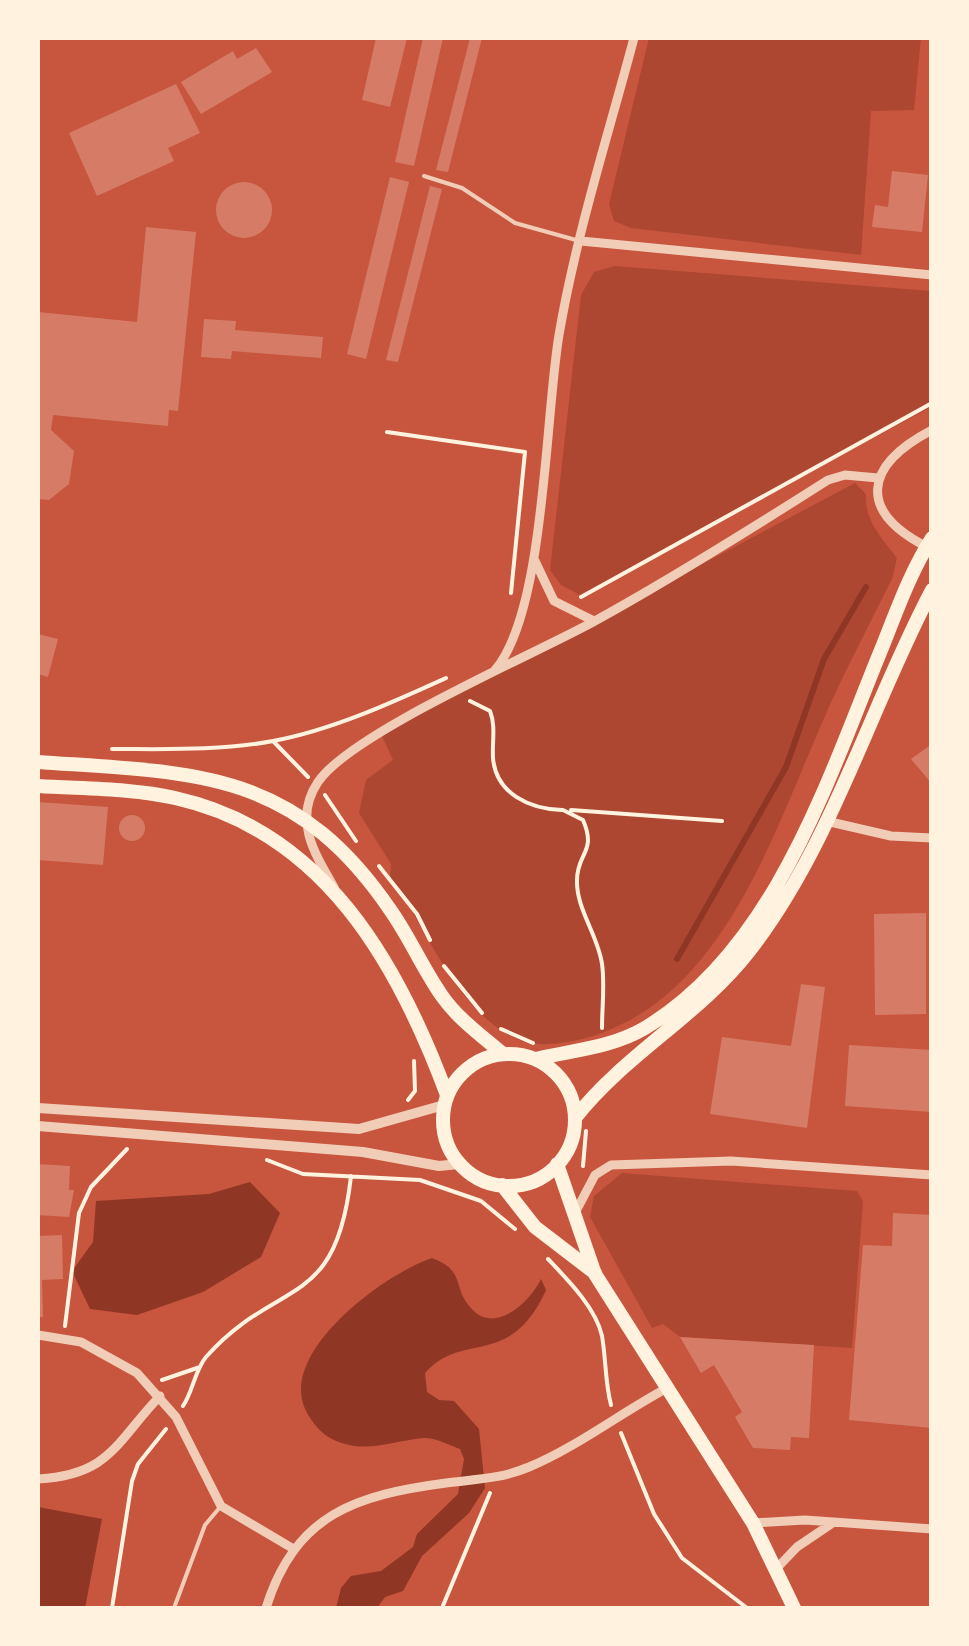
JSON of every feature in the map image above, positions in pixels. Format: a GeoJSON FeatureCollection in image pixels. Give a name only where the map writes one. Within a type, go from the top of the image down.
{"type":"FeatureCollection","features":[{"type":"Feature","properties":{"kind":"main road"},"geometry":{"type":"LineString","coordinates":[[38,786],[138,793],[211,808],[280,842],[338,894],[403,990],[429,1046],[446,1100],[444,1137],[460,1164],[472,1175],[502,1185],[522,1184],[557,1164],[614,1074],[686,1018],[741,961],[790,891],[930,545]]}},
{"type":"Feature","properties":{"kind":"main road"},"geometry":{"type":"LineString","coordinates":[[446,1100],[469,1067],[503,1054],[622,1038],[644,1028],[692,990],[765,904],[818,818],[932,590]]}},
{"type":"Feature","properties":{"kind":"main road"},"geometry":{"type":"LineString","coordinates":[[38,762],[208,776],[264,794],[305,817],[359,870],[391,910],[442,997],[503,1054]]}},
{"type":"Feature","properties":{"kind":"main road"},"geometry":{"type":"LineString","coordinates":[[537,1052],[563,1082],[582,1120]]}},
{"type":"Feature","properties":{"kind":"main road"},"geometry":{"type":"LineString","coordinates":[[557,1164],[595,1274],[753,1523],[794,1608]]}},
{"type":"Feature","properties":{"kind":"main road"},"geometry":{"type":"LineString","coordinates":[[502,1185],[525,1214],[595,1274]]}},
{"type":"Feature","properties":{"kind":"street"},"geometry":{"type":"LineString","coordinates":[[490,676],[506,658],[534,558],[559,333],[634,38]]}},
{"type":"Feature","properties":{"kind":"street"},"geometry":{"type":"LineString","coordinates":[[580,241],[932,275]]}},
{"type":"Feature","properties":{"kind":"street"},"geometry":{"type":"LineString","coordinates":[[930,545],[899,532],[879,507],[878,478],[888,459],[904,444],[932,430]]}},
{"type":"Feature","properties":{"kind":"street"},"geometry":{"type":"LineString","coordinates":[[338,894],[307,837],[305,817],[315,786],[348,752],[594,622],[828,480],[845,475],[878,478]]}},
{"type":"Feature","properties":{"kind":"street"},"geometry":{"type":"LineString","coordinates":[[534,558],[554,601],[594,622]]}},
{"type":"Feature","properties":{"kind":"street"},"geometry":{"type":"LineString","coordinates":[[818,818],[891,836],[932,838]]}},
{"type":"Feature","properties":{"kind":"street"},"geometry":{"type":"LineString","coordinates":[[38,1108],[359,1129],[391,1124],[446,1100]]}},
{"type":"Feature","properties":{"kind":"street"},"geometry":{"type":"LineString","coordinates":[[38,1126],[301,1146],[439,1166],[460,1164]]}},
{"type":"Feature","properties":{"kind":"street"},"geometry":{"type":"LineString","coordinates":[[575,1213],[595,1175],[612,1165],[731,1161],[932,1175]]}},
{"type":"Feature","properties":{"kind":"street"},"geometry":{"type":"LineString","coordinates":[[38,1335],[65,1339],[109,1355],[146,1382],[176,1417],[221,1506],[292,1548]]}},
{"type":"Feature","properties":{"kind":"street"},"geometry":{"type":"LineString","coordinates":[[266,1608],[292,1548],[345,1506],[387,1491],[494,1479],[530,1467],[669,1387]]}},
{"type":"Feature","properties":{"kind":"street"},"geometry":{"type":"LineString","coordinates":[[38,1479],[84,1474],[101,1463],[160,1396]]}},
{"type":"Feature","properties":{"kind":"street"},"geometry":{"type":"LineString","coordinates":[[753,1523],[805,1520],[932,1528]]}},
{"type":"Feature","properties":{"kind":"street"},"geometry":{"type":"LineString","coordinates":[[776,1570],[797,1547],[831,1524]]}},
{"type":"Feature","properties":{"kind":"lane"},"geometry":{"type":"LineString","coordinates":[[424,176],[462,188],[515,223],[580,241]]}},
{"type":"Feature","properties":{"kind":"lane"},"geometry":{"type":"LineString","coordinates":[[174,1608],[205,1525],[221,1506]]}},
{"type":"Feature","properties":{"kind":"path"},"geometry":{"type":"LineString","coordinates":[[554,601],[562,596],[576,600],[932,403]]}},
{"type":"Feature","properties":{"kind":"path"},"geometry":{"type":"LineString","coordinates":[[387,432],[525,452],[515,620]]}},
{"type":"Feature","properties":{"kind":"path"},"geometry":{"type":"LineString","coordinates":[[100,749],[180,749],[274,741],[382,707],[461,671]]}},
{"type":"Feature","properties":{"kind":"path"},"geometry":{"type":"LineString","coordinates":[[461,692],[465,700],[490,710],[493,761],[507,789],[540,809],[722,821]]}},
{"type":"Feature","properties":{"kind":"path"},"geometry":{"type":"LineString","coordinates":[[274,741],[365,851]]}},
{"type":"Feature","properties":{"kind":"path"},"geometry":{"type":"LineString","coordinates":[[563,810],[584,820],[589,832],[589,849],[576,874],[578,892],[602,964],[599,1034]]}},
{"type":"Feature","properties":{"kind":"path"},"geometry":{"type":"LineString","coordinates":[[377,864],[417,914],[432,944]]}},
{"type":"Feature","properties":{"kind":"path"},"geometry":{"type":"LineString","coordinates":[[440,960],[488,1020],[537,1052]]}},
{"type":"Feature","properties":{"kind":"path"},"geometry":{"type":"LineString","coordinates":[[406,1102],[416,1082],[413,1054],[429,1046]]}},
{"type":"Feature","properties":{"kind":"path"},"geometry":{"type":"LineString","coordinates":[[566,1191],[582,1177],[582,1120]]}},
{"type":"Feature","properties":{"kind":"path"},"geometry":{"type":"LineString","coordinates":[[65,1339],[66,1296],[79,1213],[91,1187],[129,1149],[109,1148]]}},
{"type":"Feature","properties":{"kind":"path"},"geometry":{"type":"LineString","coordinates":[[254,1159],[303,1174],[420,1180],[481,1201],[518,1232]]}},
{"type":"Feature","properties":{"kind":"path"},"geometry":{"type":"LineString","coordinates":[[112,1608],[138,1464],[193,1391],[200,1367],[237,1330],[309,1283],[324,1268],[346,1221],[351,1176]]}},
{"type":"Feature","properties":{"kind":"path"},"geometry":{"type":"LineString","coordinates":[[508,1223],[525,1214]]}},
{"type":"Feature","properties":{"kind":"path"},"geometry":{"type":"LineString","coordinates":[[539,1250],[574,1287],[602,1332],[604,1376],[654,1514],[682,1558],[747,1608]]}},
{"type":"Feature","properties":{"kind":"path"},"geometry":{"type":"LineString","coordinates":[[146,1382],[200,1367]]}},
{"type":"Feature","properties":{"kind":"path"},"geometry":{"type":"LineString","coordinates":[[442,1608],[494,1479]]}},
{"type":"Feature","properties":{"kind":"shaded area"},"geometry":{"type":"Polygon","coordinates":[[[649,38],[921,38],[914,110],[871,111],[861,255],[631,228],[614,221],[609,204],[649,38]]]}},
{"type":"Feature","properties":{"kind":"shaded area"},"geometry":{"type":"Polygon","coordinates":[[[615,266],[931,291],[931,407],[580,595],[561,585],[550,570],[581,295],[594,272],[615,266]]]}},
{"type":"Feature","properties":{"kind":"shaded area"},"geometry":{"type":"Polygon","coordinates":[[[855,483],[866,494],[875,528],[897,558],[892,579],[735,911],[705,954],[671,991],[630,1020],[582,1039],[548,1044],[523,1041],[493,1025],[458,988],[444,966],[390,878],[391,864],[359,813],[366,780],[393,760],[381,734],[855,483]]]}},
{"type":"Feature","properties":{"kind":"shaded area"},"geometry":{"type":"Polygon","coordinates":[[[622,1173],[857,1191],[863,1201],[852,1348],[680,1337],[663,1324],[652,1328],[590,1217],[594,1196],[622,1173]]]}},
{"type":"Feature","properties":{"kind":"shaded area"},"geometry":{"type":"Polygon","coordinates":[[[250,1182],[280,1213],[261,1257],[203,1292],[137,1315],[90,1309],[72,1271],[93,1242],[96,1201],[209,1194],[250,1182]]]}},
{"type":"Feature","properties":{"kind":"shaded area"},"geometry":{"type":"Polygon","coordinates":[[[432,1258],[450,1268],[470,1307],[490,1318],[511,1312],[529,1297],[541,1279],[546,1290],[532,1315],[517,1331],[502,1340],[454,1353],[425,1373],[427,1392],[439,1400],[454,1401],[479,1429],[485,1488],[469,1513],[422,1556],[403,1591],[385,1597],[377,1608],[336,1608],[341,1588],[351,1576],[381,1571],[413,1547],[417,1534],[458,1494],[464,1459],[460,1449],[432,1439],[366,1447],[328,1437],[306,1411],[301,1388],[307,1365],[320,1341],[363,1298],[388,1280],[432,1258]]]}},
{"type":"Feature","properties":{"kind":"shaded area"},"geometry":{"type":"Polygon","coordinates":[[[38,1507],[102,1519],[85,1608],[38,1608],[38,1507]]]}},
{"type":"Feature","properties":{"kind":"building"},"geometry":{"type":"Polygon","coordinates":[[[376,38],[407,38],[390,107],[362,100],[376,38]]]}},
{"type":"Feature","properties":{"kind":"building"},"geometry":{"type":"Polygon","coordinates":[[[423,38],[443,38],[414,166],[395,162],[423,38]]]}},
{"type":"Feature","properties":{"kind":"building"},"geometry":{"type":"Polygon","coordinates":[[[470,38],[482,38],[448,172],[436,170],[470,38]]]}},
{"type":"Feature","properties":{"kind":"building"},"geometry":{"type":"Polygon","coordinates":[[[256,48],[272,72],[201,114],[181,82],[233,51],[237,59],[256,48]]]}},
{"type":"Feature","properties":{"kind":"building"},"geometry":{"type":"Polygon","coordinates":[[[176,84],[200,133],[168,148],[174,161],[97,196],[69,133],[176,84]]]}},
{"type":"Feature","properties":{"kind":"building"},"geometry":{"type":"Polygon","coordinates":[[[892,171],[928,175],[922,232],[872,227],[875,205],[888,207],[892,171]]]}},
{"type":"Feature","properties":{"kind":"building"},"geometry":{"type":"Polygon","coordinates":[[[390,177],[409,182],[366,359],[347,354],[390,177]]]}},
{"type":"Feature","properties":{"kind":"building"},"geometry":{"type":"Polygon","coordinates":[[[244,182],[264,190],[272,210],[264,230],[244,238],[224,230],[216,210],[224,190],[244,182]]]}},
{"type":"Feature","properties":{"kind":"building"},"geometry":{"type":"Polygon","coordinates":[[[430,186],[442,189],[398,362],[386,360],[430,186]]]}},
{"type":"Feature","properties":{"kind":"building"},"geometry":{"type":"Polygon","coordinates":[[[146,227],[196,232],[178,411],[169,410],[168,426],[53,415],[51,430],[74,451],[69,484],[49,500],[38,499],[38,312],[137,322],[146,227]]]}},
{"type":"Feature","properties":{"kind":"building"},"geometry":{"type":"Polygon","coordinates":[[[204,319],[236,321],[235,330],[323,337],[321,358],[232,351],[231,359],[201,357],[204,319]]]}},
{"type":"Feature","properties":{"kind":"building"},"geometry":{"type":"Polygon","coordinates":[[[38,634],[58,639],[48,677],[38,674],[38,634]]]}},
{"type":"Feature","properties":{"kind":"building"},"geometry":{"type":"Polygon","coordinates":[[[932,744],[932,784],[911,759],[932,744]]]}},
{"type":"Feature","properties":{"kind":"building"},"geometry":{"type":"Polygon","coordinates":[[[38,802],[108,807],[103,865],[38,860],[38,802]]]}},
{"type":"Feature","properties":{"kind":"building"},"geometry":{"type":"Polygon","coordinates":[[[132,815],[141,819],[145,828],[141,837],[132,841],[123,837],[119,828],[123,819],[132,815]]]}},
{"type":"Feature","properties":{"kind":"building"},"geometry":{"type":"Polygon","coordinates":[[[926,913],[926,1014],[875,1015],[874,914],[926,913]]]}},
{"type":"Feature","properties":{"kind":"building"},"geometry":{"type":"Polygon","coordinates":[[[801,984],[825,987],[807,1128],[710,1114],[722,1037],[791,1046],[801,984]]]}},
{"type":"Feature","properties":{"kind":"building"},"geometry":{"type":"Polygon","coordinates":[[[849,1045],[932,1050],[932,1112],[845,1106],[849,1045]]]}},
{"type":"Feature","properties":{"kind":"building"},"geometry":{"type":"Polygon","coordinates":[[[38,1164],[70,1166],[69,1190],[74,1190],[69,1217],[38,1215],[38,1164]]]}},
{"type":"Feature","properties":{"kind":"building"},"geometry":{"type":"Polygon","coordinates":[[[893,1213],[932,1215],[932,1428],[849,1420],[863,1245],[892,1246],[893,1213]]]}},
{"type":"Feature","properties":{"kind":"building"},"geometry":{"type":"Polygon","coordinates":[[[62,1235],[63,1279],[42,1280],[43,1317],[38,1317],[38,1236],[62,1235]]]}},
{"type":"Feature","properties":{"kind":"building"},"geometry":{"type":"Polygon","coordinates":[[[680,1337],[814,1345],[809,1438],[791,1437],[790,1450],[753,1448],[735,1417],[742,1412],[714,1365],[701,1373],[680,1337]]]}},
{"type":"Feature","properties":{"kind":"waterway"},"geometry":{"type":"LineString","coordinates":[[677,959],[786,767],[824,659],[866,587]]}}]}
